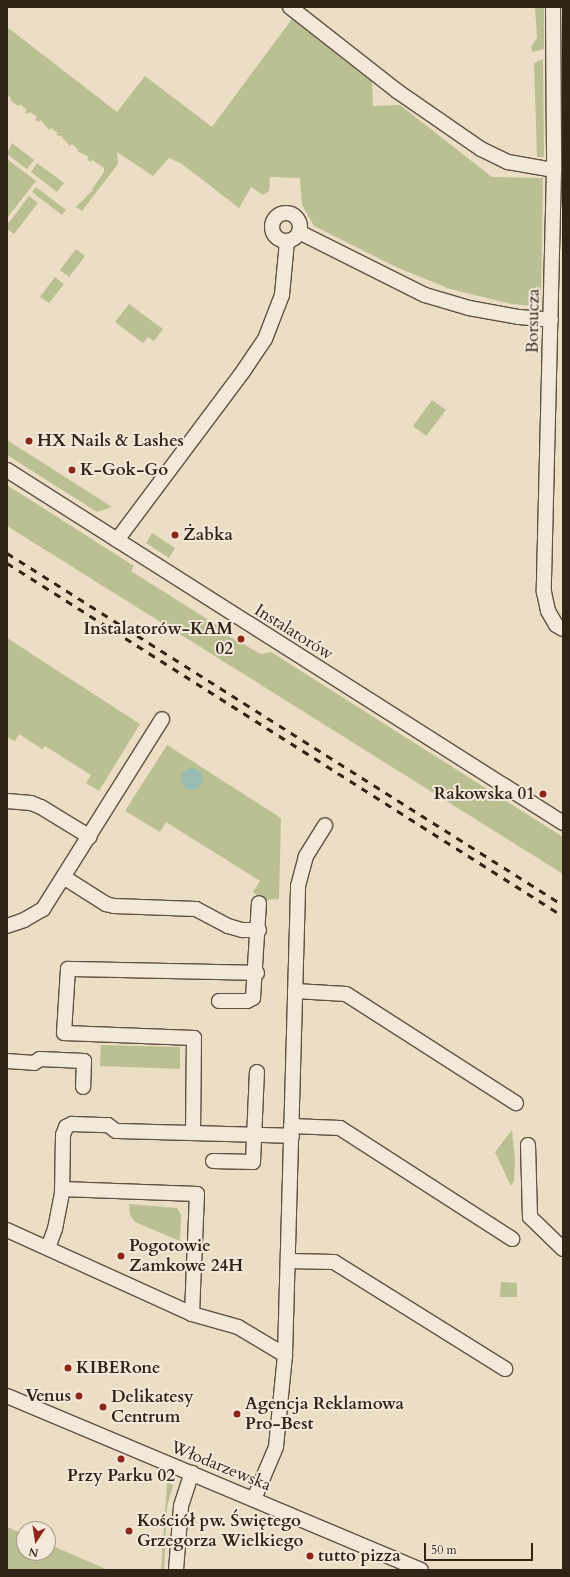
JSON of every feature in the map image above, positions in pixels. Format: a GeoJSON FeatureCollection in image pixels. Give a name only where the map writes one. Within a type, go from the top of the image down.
{"type":"FeatureCollection","features":[{"type":"Feature","properties":{"kind":"street"},"geometry":{"type":"LineString","coordinates":[[290,7],[397,91],[481,149],[508,162],[554,170]]}},
{"type":"Feature","properties":{"kind":"street","name":"Borsucza"},"geometry":{"type":"LineString","coordinates":[[553,7],[554,170],[544,592],[548,611],[556,625],[563,629]]}},
{"type":"Feature","properties":{"kind":"street"},"geometry":{"type":"LineString","coordinates":[[283,213],[293,215],[300,226],[299,232],[294,238],[287,241],[278,239],[272,233],[272,224],[276,216],[283,213]]}},
{"type":"Feature","properties":{"kind":"street"},"geometry":{"type":"LineString","coordinates":[[299,232],[426,295],[469,308],[519,317],[551,320]]}},
{"type":"Feature","properties":{"kind":"street"},"geometry":{"type":"LineString","coordinates":[[117,540],[262,343],[274,319],[282,294],[287,241]]}},
{"type":"Feature","properties":{"kind":"street","name":"Instalatorów"},"geometry":{"type":"LineString","coordinates":[[7,470],[563,823]]}},
{"type":"Feature","properties":{"kind":"street"},"geometry":{"type":"LineString","coordinates":[[7,926],[24,920],[43,910],[65,878],[162,719]]}},
{"type":"Feature","properties":{"kind":"street"},"geometry":{"type":"LineString","coordinates":[[7,801],[30,803],[41,807],[90,837]]}},
{"type":"Feature","properties":{"kind":"street"},"geometry":{"type":"LineString","coordinates":[[254,1499],[276,1447],[285,1355],[298,886],[306,856],[325,825]]}},
{"type":"Feature","properties":{"kind":"street"},"geometry":{"type":"LineString","coordinates":[[65,878],[110,905],[196,909],[228,926],[242,930],[259,930]]}},
{"type":"Feature","properties":{"kind":"street"},"geometry":{"type":"LineString","coordinates":[[219,1001],[247,1001],[253,998],[259,930],[259,903]]}},
{"type":"Feature","properties":{"kind":"street"},"geometry":{"type":"LineString","coordinates":[[193,1133],[194,1038],[64,1033],[68,969],[256,973]]}},
{"type":"Feature","properties":{"kind":"street"},"geometry":{"type":"LineString","coordinates":[[295,991],[346,994],[516,1103]]}},
{"type":"Feature","properties":{"kind":"street"},"geometry":{"type":"LineString","coordinates":[[7,1061],[34,1063],[40,1059],[84,1061],[83,1087]]}},
{"type":"Feature","properties":{"kind":"street"},"geometry":{"type":"LineString","coordinates":[[213,1160],[253,1162],[257,1072]]}},
{"type":"Feature","properties":{"kind":"street"},"geometry":{"type":"LineString","coordinates":[[48,1248],[59,1214],[62,1189],[63,1134],[66,1127],[72,1124],[108,1125],[116,1131],[254,1135],[340,1128],[512,1239]]}},
{"type":"Feature","properties":{"kind":"street"},"geometry":{"type":"LineString","coordinates":[[528,1145],[530,1217],[563,1249]]}},
{"type":"Feature","properties":{"kind":"street"},"geometry":{"type":"LineString","coordinates":[[62,1189],[197,1194],[192,1314]]}},
{"type":"Feature","properties":{"kind":"street"},"geometry":{"type":"LineString","coordinates":[[7,1230],[192,1314],[238,1327],[285,1355]]}},
{"type":"Feature","properties":{"kind":"street"},"geometry":{"type":"LineString","coordinates":[[288,1261],[334,1262],[504,1369]]}},
{"type":"Feature","properties":{"kind":"street","name":"Włodarzewska"},"geometry":{"type":"LineString","coordinates":[[7,1396],[421,1570]]}},
{"type":"Feature","properties":{"kind":"street"},"geometry":{"type":"LineString","coordinates":[[176,1570],[181,1506],[192,1473]]}},
{"type":"Feature","properties":{"kind":"green space"},"geometry":{"type":"Polygon","coordinates":[[[535,7],[544,7],[544,49],[532,52],[531,47],[537,38],[535,7]]]}},
{"type":"Feature","properties":{"kind":"green space"},"geometry":{"type":"Polygon","coordinates":[[[292,19],[372,82],[373,106],[400,105],[492,177],[543,178],[541,301],[535,306],[511,304],[450,289],[396,267],[314,226],[302,205],[300,178],[270,177],[269,191],[263,195],[251,187],[239,208],[182,164],[169,158],[153,176],[117,152],[118,164],[82,211],[76,207],[93,190],[92,189],[104,172],[104,168],[92,160],[90,162],[87,159],[89,157],[77,151],[78,149],[72,144],[70,146],[61,136],[56,135],[58,133],[51,128],[49,130],[41,120],[39,122],[35,120],[37,117],[30,112],[28,114],[25,112],[27,110],[20,104],[18,106],[10,100],[11,98],[7,95],[7,27],[117,112],[145,76],[212,127],[292,19]]]}},
{"type":"Feature","properties":{"kind":"green space"},"geometry":{"type":"Polygon","coordinates":[[[543,59],[544,157],[537,157],[534,63],[543,59]]]}},
{"type":"Feature","properties":{"kind":"green space"},"geometry":{"type":"Polygon","coordinates":[[[12,143],[34,160],[27,169],[7,154],[12,143]]]}},
{"type":"Feature","properties":{"kind":"green space"},"geometry":{"type":"Polygon","coordinates":[[[7,159],[36,181],[7,218],[7,159]]]}},
{"type":"Feature","properties":{"kind":"green space"},"geometry":{"type":"Polygon","coordinates":[[[37,163],[64,183],[57,192],[31,172],[37,163]]]}},
{"type":"Feature","properties":{"kind":"green space"},"geometry":{"type":"Polygon","coordinates":[[[36,187],[66,210],[62,215],[32,192],[36,187]]]}},
{"type":"Feature","properties":{"kind":"green space"},"geometry":{"type":"Polygon","coordinates":[[[29,196],[38,203],[14,234],[7,229],[7,225],[29,196]]]}},
{"type":"Feature","properties":{"kind":"green space"},"geometry":{"type":"Polygon","coordinates":[[[76,249],[85,256],[69,277],[60,270],[76,249]]]}},
{"type":"Feature","properties":{"kind":"green space"},"geometry":{"type":"Polygon","coordinates":[[[55,277],[64,284],[49,303],[40,297],[55,277]]]}},
{"type":"Feature","properties":{"kind":"green space"},"geometry":{"type":"Polygon","coordinates":[[[129,304],[163,329],[154,341],[148,337],[143,343],[115,322],[129,304]]]}},
{"type":"Feature","properties":{"kind":"green space"},"geometry":{"type":"Polygon","coordinates":[[[432,400],[446,410],[426,436],[413,426],[432,400]]]}},
{"type":"Feature","properties":{"kind":"green space"},"geometry":{"type":"Polygon","coordinates":[[[7,440],[112,507],[97,512],[7,455],[7,440]]]}},
{"type":"Feature","properties":{"kind":"green space"},"geometry":{"type":"Polygon","coordinates":[[[7,485],[134,566],[131,571],[218,626],[221,632],[261,654],[271,652],[563,837],[563,874],[7,526],[7,485]]]}},
{"type":"Feature","properties":{"kind":"green space"},"geometry":{"type":"Polygon","coordinates":[[[152,533],[175,548],[169,558],[146,543],[152,533]]]}},
{"type":"Feature","properties":{"kind":"green space"},"geometry":{"type":"Polygon","coordinates":[[[7,638],[140,724],[99,791],[86,783],[91,775],[45,746],[42,749],[19,734],[15,741],[7,737],[7,638]]]}},
{"type":"Feature","properties":{"kind":"green space"},"geometry":{"type":"Polygon","coordinates":[[[167,745],[281,818],[279,899],[264,900],[253,892],[260,881],[166,822],[160,832],[125,811],[167,745]]]}},
{"type":"Feature","properties":{"kind":"green space"},"geometry":{"type":"Polygon","coordinates":[[[101,1045],[180,1047],[180,1069],[100,1066],[101,1045]]]}},
{"type":"Feature","properties":{"kind":"green space"},"geometry":{"type":"Polygon","coordinates":[[[512,1130],[515,1161],[514,1181],[511,1186],[495,1152],[512,1130]]]}},
{"type":"Feature","properties":{"kind":"green space"},"geometry":{"type":"Polygon","coordinates":[[[129,1204],[177,1208],[181,1215],[180,1241],[135,1222],[130,1215],[129,1204]]]}},
{"type":"Feature","properties":{"kind":"green space"},"geometry":{"type":"Polygon","coordinates":[[[501,1282],[517,1283],[517,1297],[500,1297],[501,1282]]]}},
{"type":"Feature","properties":{"kind":"green space"},"geometry":{"type":"Polygon","coordinates":[[[164,1480],[173,1485],[167,1507],[164,1570],[161,1570],[167,1483],[164,1480]]]}},
{"type":"Feature","properties":{"kind":"green space"},"geometry":{"type":"Polygon","coordinates":[[[7,1527],[16,1531],[16,1561],[56,1561],[56,1547],[108,1570],[7,1570],[7,1527]]]}},
{"type":"Feature","properties":{"kind":"water"},"geometry":{"type":"Polygon","coordinates":[[[192,768],[200,771],[203,779],[200,787],[192,790],[184,787],[181,779],[184,771],[192,768]]]}},
{"type":"Feature","properties":{"kind":"railway"},"geometry":{"type":"LineString","coordinates":[[7,553],[563,905]]}},
{"type":"Feature","properties":{"kind":"railway"},"geometry":{"type":"LineString","coordinates":[[7,563],[563,916]]}},
{"type":"Feature","properties":{"kind":"place","name":"HX Nails & Lashes"},"geometry":{"type":"Point","coordinates":[29,441]}},
{"type":"Feature","properties":{"kind":"place","name":"K-Gok-Go"},"geometry":{"type":"Point","coordinates":[72,470]}},
{"type":"Feature","properties":{"kind":"place","name":"Żabka"},"geometry":{"type":"Point","coordinates":[175,535]}},
{"type":"Feature","properties":{"kind":"place","name":"Instalatorów-KAM 02"},"geometry":{"type":"Point","coordinates":[241,639]}},
{"type":"Feature","properties":{"kind":"place","name":"Rakowska 01"},"geometry":{"type":"Point","coordinates":[543,794]}},
{"type":"Feature","properties":{"kind":"place","name":"Pogotowie Zamkowe 24H"},"geometry":{"type":"Point","coordinates":[121,1256]}},
{"type":"Feature","properties":{"kind":"place","name":"KIBERone"},"geometry":{"type":"Point","coordinates":[68,1368]}},
{"type":"Feature","properties":{"kind":"place","name":"Venus"},"geometry":{"type":"Point","coordinates":[79,1396]}},
{"type":"Feature","properties":{"kind":"place","name":"Delikatesy Centrum"},"geometry":{"type":"Point","coordinates":[103,1407]}},
{"type":"Feature","properties":{"kind":"place","name":"Agencja Reklamowa Pro-Best"},"geometry":{"type":"Point","coordinates":[237,1414]}},
{"type":"Feature","properties":{"kind":"place","name":"Przy Parku 02"},"geometry":{"type":"Point","coordinates":[121,1459]}},
{"type":"Feature","properties":{"kind":"place","name":"Kościół pw. Świętego Grzegorza Wielkiego"},"geometry":{"type":"Point","coordinates":[129,1531]}},
{"type":"Feature","properties":{"kind":"place","name":"tutto pizza"},"geometry":{"type":"Point","coordinates":[310,1556]}}]}
